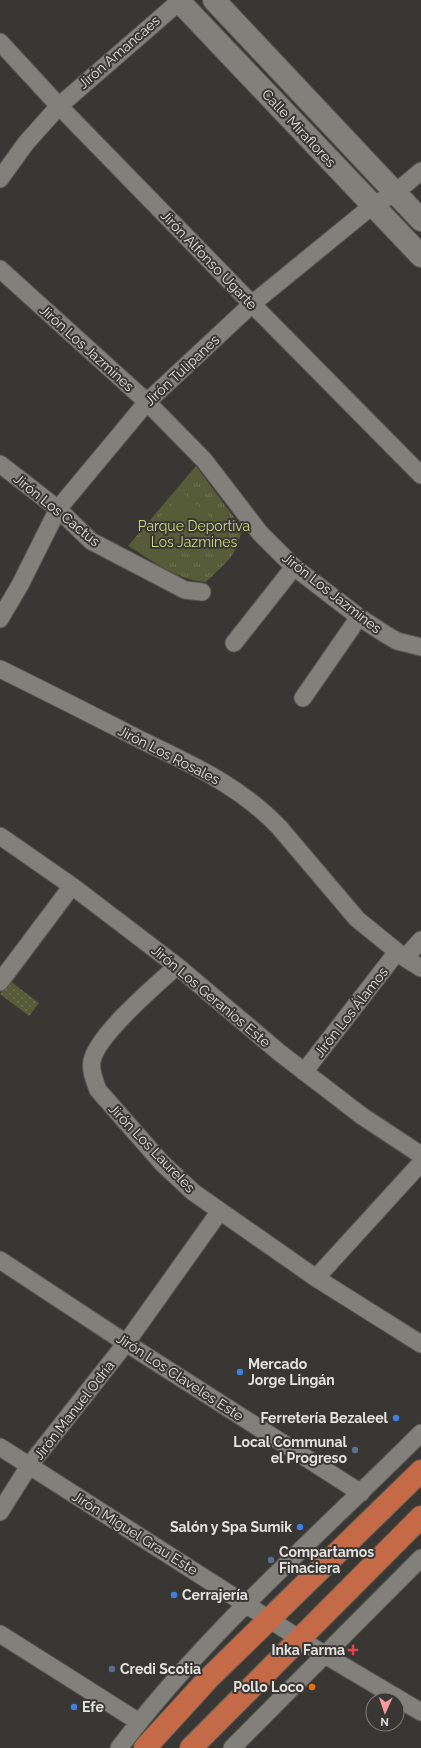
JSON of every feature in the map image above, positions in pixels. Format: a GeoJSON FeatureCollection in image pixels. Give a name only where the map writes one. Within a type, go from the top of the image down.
{"type":"FeatureCollection","features":[{"type":"Feature","properties":{"kind":"highway"},"geometry":{"type":"LineString","coordinates":[[145,1748],[208,1679],[421,1471]]}},
{"type":"Feature","properties":{"kind":"highway"},"geometry":{"type":"LineString","coordinates":[[191,1748],[421,1517]]}},
{"type":"Feature","properties":{"kind":"street","name":"Calle Miraflores"},"geometry":{"type":"LineString","coordinates":[[179,0],[372,206],[421,256]]}},
{"type":"Feature","properties":{"kind":"street","name":"Jirón Amancaes"},"geometry":{"type":"LineString","coordinates":[[0,179],[26,143],[59,106],[179,0]]}},
{"type":"Feature","properties":{"kind":"street","name":"Calle Miraflores"},"geometry":{"type":"LineString","coordinates":[[214,0],[421,220]]}},
{"type":"Feature","properties":{"kind":"street","name":"Jirón Alfonso Ugarte"},"geometry":{"type":"LineString","coordinates":[[0,42],[59,106],[421,475]]}},
{"type":"Feature","properties":{"kind":"street","name":"Jirón Tulipanes"},"geometry":{"type":"LineString","coordinates":[[0,619],[20,585],[58,509],[147,402],[252,304],[372,206],[395,193],[421,171]]}},
{"type":"Feature","properties":{"kind":"street","name":"Jirón Los Jazmines"},"geometry":{"type":"LineString","coordinates":[[0,269],[147,402],[204,460],[260,533],[294,567],[359,618],[397,641],[421,646]]}},
{"type":"Feature","properties":{"kind":"street","name":"Jirón Los Cactus"},"geometry":{"type":"LineString","coordinates":[[0,464],[58,509],[92,541],[185,590],[202,592]]}},
{"type":"Feature","properties":{"kind":"street"},"geometry":{"type":"LineString","coordinates":[[234,644],[294,567]]}},
{"type":"Feature","properties":{"kind":"street"},"geometry":{"type":"LineString","coordinates":[[303,698],[359,618]]}},
{"type":"Feature","properties":{"kind":"street","name":"Jirón Los Rosales"},"geometry":{"type":"LineString","coordinates":[[0,669],[211,774],[246,798],[266,813],[279,827],[357,919],[401,955],[421,968]]}},
{"type":"Feature","properties":{"kind":"street","name":"Jirón Los Geranios Este"},"geometry":{"type":"LineString","coordinates":[[0,836],[72,886],[177,966],[280,1053],[362,1116],[421,1155]]}},
{"type":"Feature","properties":{"kind":"street"},"geometry":{"type":"LineString","coordinates":[[0,982],[72,886]]}},
{"type":"Feature","properties":{"kind":"street","name":"Jirón Los Álamos"},"geometry":{"type":"LineString","coordinates":[[304,1072],[401,955],[421,940]]}},
{"type":"Feature","properties":{"kind":"street","name":"Jirón Los Laureles"},"geometry":{"type":"LineString","coordinates":[[177,966],[122,1017],[102,1040],[92,1061],[93,1076],[98,1090],[162,1163],[193,1192],[316,1278],[421,1344]]}},
{"type":"Feature","properties":{"kind":"street"},"geometry":{"type":"LineString","coordinates":[[316,1278],[421,1163]]}},
{"type":"Feature","properties":{"kind":"street","name":"Jirón Manuel Odría"},"geometry":{"type":"LineString","coordinates":[[0,1512],[29,1466],[126,1343],[220,1211]]}},
{"type":"Feature","properties":{"kind":"street","name":"Jirón Los Claveles Este"},"geometry":{"type":"LineString","coordinates":[[0,1260],[126,1343],[361,1493]]}},
{"type":"Feature","properties":{"kind":"street"},"geometry":{"type":"LineString","coordinates":[[119,1748],[186,1666],[246,1604],[421,1433]]}},
{"type":"Feature","properties":{"kind":"street","name":"Jirón Miguel Grau Este"},"geometry":{"type":"LineString","coordinates":[[0,1447],[325,1654],[421,1712]]}},
{"type":"Feature","properties":{"kind":"street"},"geometry":{"type":"LineString","coordinates":[[232,1748],[421,1558]]}},
{"type":"Feature","properties":{"kind":"street"},"geometry":{"type":"LineString","coordinates":[[0,1634],[139,1722]]}},
{"type":"Feature","properties":{"kind":"green space","name":"Parque Deportiva Los Jazmines"},"geometry":{"type":"Polygon","coordinates":[[[196,466],[242,528],[234,553],[206,582],[185,578],[175,574],[128,546],[196,466]]]}},
{"type":"Feature","properties":{"kind":"green space"},"geometry":{"type":"Polygon","coordinates":[[[183,493],[210,517],[167,564],[139,539],[183,493]]]}},
{"type":"Feature","properties":{"kind":"green space"},"geometry":{"type":"Polygon","coordinates":[[[9,980],[39,1003],[29,1016],[0,994],[9,980]]]}},
{"type":"Feature","properties":{"kind":"place","name":"Mercado Jorge Lingán"},"geometry":{"type":"Point","coordinates":[240,1372]}},
{"type":"Feature","properties":{"kind":"place","name":"Ferretería Bezaleel"},"geometry":{"type":"Point","coordinates":[396,1418]}},
{"type":"Feature","properties":{"kind":"place","name":"Local Communal el Progreso"},"geometry":{"type":"Point","coordinates":[355,1450]}},
{"type":"Feature","properties":{"kind":"place","name":"Salón y Spa Sumik"},"geometry":{"type":"Point","coordinates":[300,1527]}},
{"type":"Feature","properties":{"kind":"place","name":"Compartamos Finaciera"},"geometry":{"type":"Point","coordinates":[271,1560]}},
{"type":"Feature","properties":{"kind":"place","name":"Cerrajería"},"geometry":{"type":"Point","coordinates":[174,1595]}},
{"type":"Feature","properties":{"kind":"place","name":"Inka Farma"},"geometry":{"type":"Point","coordinates":[353,1650]}},
{"type":"Feature","properties":{"kind":"place","name":"Credi Scotia"},"geometry":{"type":"Point","coordinates":[112,1669]}},
{"type":"Feature","properties":{"kind":"place","name":"Pollo Loco"},"geometry":{"type":"Point","coordinates":[312,1687]}},
{"type":"Feature","properties":{"kind":"place","name":"Efe"},"geometry":{"type":"Point","coordinates":[74,1707]}}]}
